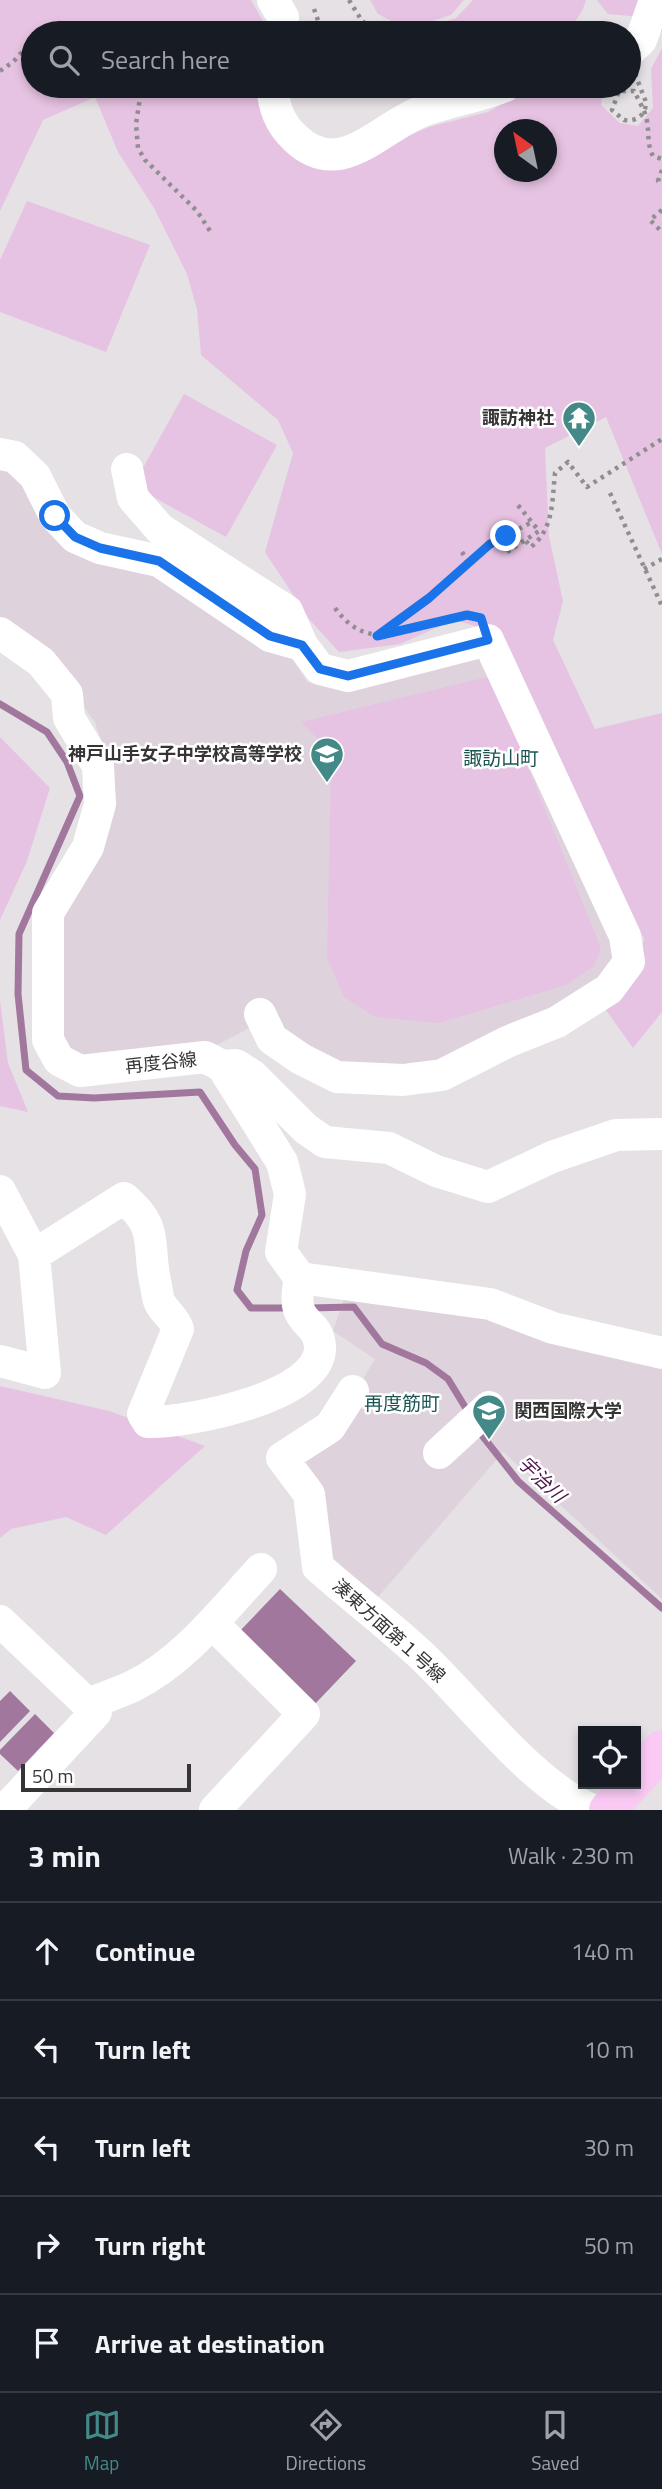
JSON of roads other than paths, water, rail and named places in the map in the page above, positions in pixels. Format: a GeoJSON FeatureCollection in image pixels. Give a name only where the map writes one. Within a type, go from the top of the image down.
{"type":"FeatureCollection","features":[{"type":"Feature","properties":{"kind":"main road"},"geometry":{"type":"LineString","coordinates":[[641,1773],[662,1749]]}},
{"type":"Feature","properties":{"kind":"main road"},"geometry":{"type":"LineString","coordinates":[[608,1810],[627,1789]]}},
{"type":"Feature","properties":{"kind":"street"},"geometry":{"type":"LineString","coordinates":[[641,37],[654,0]]}},
{"type":"Feature","properties":{"kind":"street"},"geometry":{"type":"LineString","coordinates":[[273,98],[284,127],[302,145],[323,155],[342,155],[421,112],[474,98]]}},
{"type":"Feature","properties":{"kind":"street"},"geometry":{"type":"LineString","coordinates":[[0,454],[15,457],[35,477],[55,516],[75,537],[100,548],[159,561],[270,636],[302,645]]}},
{"type":"Feature","properties":{"kind":"street"},"geometry":{"type":"LineString","coordinates":[[127,469],[133,498],[160,529],[287,611],[302,645],[320,669],[348,676],[488,640],[625,936],[629,962],[609,989],[557,1022],[507,1042],[442,1075],[403,1080],[337,1077],[301,1059],[272,1039],[260,1014]]}},
{"type":"Feature","properties":{"kind":"street","name":"再度谷線"},"geometry":{"type":"LineString","coordinates":[[0,633],[41,662],[67,694],[69,718],[98,766],[100,804],[88,847],[48,913],[48,1040],[59,1060],[80,1072],[205,1057],[222,1066],[282,1162],[290,1194],[281,1252],[320,1345],[318,1362],[305,1376],[282,1390],[225,1412],[148,1422],[143,1414],[147,1399],[178,1329],[174,1316],[160,1303],[152,1267],[149,1227],[141,1213],[124,1198],[34,1255]]}},
{"type":"Feature","properties":{"kind":"street"},"geometry":{"type":"LineString","coordinates":[[222,1066],[236,1065],[253,1076],[306,1129],[325,1142],[389,1149],[436,1171],[488,1187],[552,1157],[616,1135],[662,1134]]}},
{"type":"Feature","properties":{"kind":"street"},"geometry":{"type":"LineString","coordinates":[[0,1191],[34,1255],[45,1373],[0,1361]]}},
{"type":"Feature","properties":{"kind":"street"},"geometry":{"type":"LineString","coordinates":[[299,1297],[491,1304],[553,1328],[662,1353]]}},
{"type":"Feature","properties":{"kind":"street","name":"湊東方面第１号線"},"geometry":{"type":"LineString","coordinates":[[353,1391],[330,1427],[282,1458],[309,1494],[318,1567],[420,1654],[524,1760],[575,1803],[592,1810]]}},
{"type":"Feature","properties":{"kind":"street"},"geometry":{"type":"LineString","coordinates":[[439,1453],[489,1407]]}},
{"type":"Feature","properties":{"kind":"street"},"geometry":{"type":"LineString","coordinates":[[88,1704],[135,1685],[174,1657],[212,1623],[261,1569]]}},
{"type":"Feature","properties":{"kind":"street"},"geometry":{"type":"LineString","coordinates":[[0,1621],[96,1712],[5,1810]]}},
{"type":"Feature","properties":{"kind":"street"},"geometry":{"type":"LineString","coordinates":[[212,1623],[304,1714],[215,1810]]}},
{"type":"Feature","properties":{"kind":"waterway"},"geometry":{"type":"LineString","coordinates":[[0,704],[47,732],[67,762],[80,796],[19,934],[18,994],[26,1070],[58,1096],[94,1098],[200,1092],[235,1145],[255,1169],[262,1215],[246,1251],[237,1290],[251,1308],[290,1308]]}},
{"type":"Feature","properties":{"kind":"waterway","name":"宇治川"},"geometry":{"type":"LineString","coordinates":[[309,1308],[354,1307],[382,1344],[426,1363],[448,1379],[470,1415]]}},
{"type":"Feature","properties":{"kind":"waterway","name":"宇治川"},"geometry":{"type":"LineString","coordinates":[[477,1429],[518,1481],[662,1608]]}},
{"type":"Feature","properties":{"kind":"place","name":"諏訪神社"},"geometry":{"type":"Point","coordinates":[579,448]}},
{"type":"Feature","properties":{"kind":"place","name":"神戸山手女子中学校高等学校"},"geometry":{"type":"Point","coordinates":[327,784]}},
{"type":"Feature","properties":{"kind":"place","name":"関西国際大学"},"geometry":{"type":"Point","coordinates":[489,1441]}},
{"type":"Feature","properties":{"kind":"district","name":"諏訪山町"},"geometry":{"type":"Point","coordinates":[501,758]}},
{"type":"Feature","properties":{"kind":"district","name":"再度筋町"},"geometry":{"type":"Point","coordinates":[402,1403]}}]}
